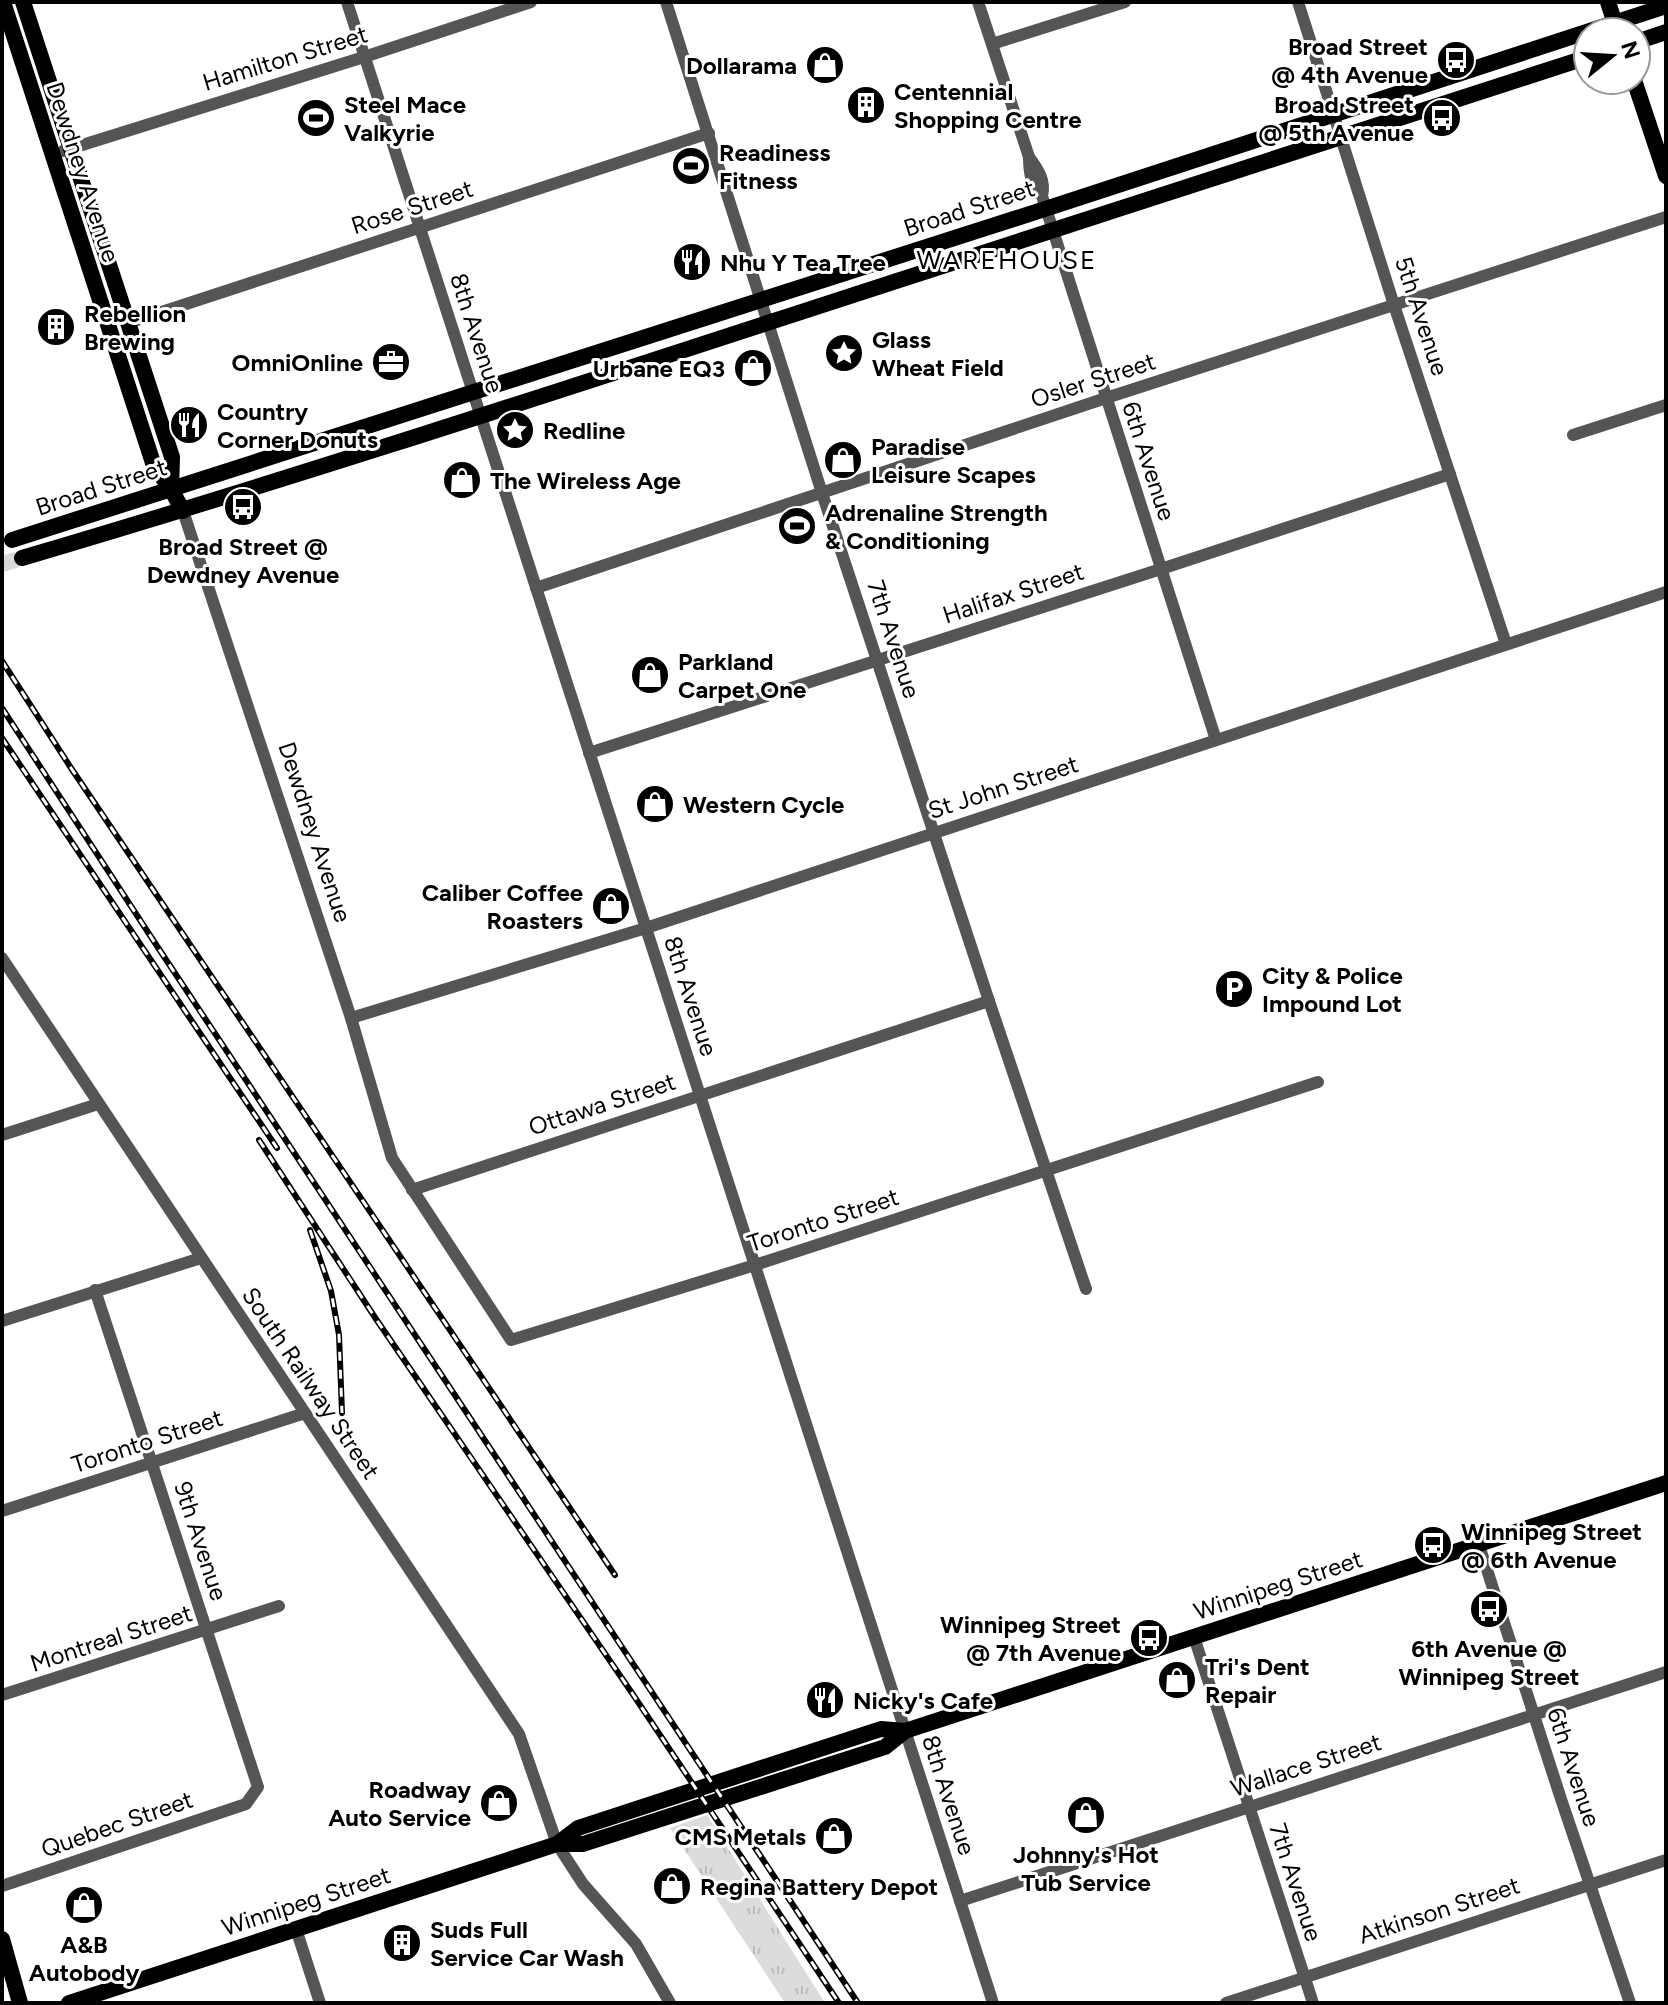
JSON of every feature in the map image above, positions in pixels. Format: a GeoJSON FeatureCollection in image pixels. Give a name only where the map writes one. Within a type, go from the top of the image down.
{"type":"FeatureCollection","features":[{"type":"Feature","properties":{"kind":"main road","name":"Dewdney Avenue"},"geometry":{"type":"LineString","coordinates":[[3,2],[154,466],[183,511]]}},
{"type":"Feature","properties":{"kind":"main road","name":"Dewdney Avenue"},"geometry":{"type":"LineString","coordinates":[[23,2],[172,457],[171,489]]}},
{"type":"Feature","properties":{"kind":"main road","name":"Broad Street"},"geometry":{"type":"LineString","coordinates":[[1642,16],[1666,6]]}},
{"type":"Feature","properties":{"kind":"main road","name":"Broad Street"},"geometry":{"type":"LineString","coordinates":[[12,540],[761,300],[1044,203],[1572,41]]}},
{"type":"Feature","properties":{"kind":"main road","name":"Broad Street"},"geometry":{"type":"LineString","coordinates":[[22,558],[481,417],[1572,62]]}},
{"type":"Feature","properties":{"kind":"main road"},"geometry":{"type":"LineString","coordinates":[[1639,96],[1666,176]]}},
{"type":"Feature","properties":{"kind":"main road","name":"Winnipeg Street"},"geometry":{"type":"LineString","coordinates":[[69,2003],[557,1844],[578,1828],[881,1729],[905,1731],[1666,1483]]}},
{"type":"Feature","properties":{"kind":"main road"},"geometry":{"type":"LineString","coordinates":[[2,1939],[20,2003]]}},
{"type":"Feature","properties":{"kind":"street","name":"8th Avenue"},"geometry":{"type":"LineString","coordinates":[[347,2],[993,2003]]}},
{"type":"Feature","properties":{"kind":"street","name":"Hamilton Street"},"geometry":{"type":"LineString","coordinates":[[52,154],[531,2]]}},
{"type":"Feature","properties":{"kind":"street","name":"7th Avenue"},"geometry":{"type":"LineString","coordinates":[[666,2],[822,493],[1086,1289]]}},
{"type":"Feature","properties":{"kind":"street","name":"6th Avenue"},"geometry":{"type":"LineString","coordinates":[[978,2],[1029,157],[1038,169],[1044,187],[1044,203],[1216,740]]}},
{"type":"Feature","properties":{"kind":"street"},"geometry":{"type":"LineString","coordinates":[[992,44],[1125,2]]}},
{"type":"Feature","properties":{"kind":"street","name":"5th Avenue"},"geometry":{"type":"LineString","coordinates":[[1298,2],[1506,644]]}},
{"type":"Feature","properties":{"kind":"street","name":"Rose Street"},"geometry":{"type":"LineString","coordinates":[[128,323],[709,133]]}},
{"type":"Feature","properties":{"kind":"street","name":"Osler Street"},"geometry":{"type":"LineString","coordinates":[[536,588],[1106,398],[1666,217]]}},
{"type":"Feature","properties":{"kind":"street"},"geometry":{"type":"LineString","coordinates":[[1573,435],[1666,405]]}},
{"type":"Feature","properties":{"kind":"street","name":"Halifax Street"},"geometry":{"type":"LineString","coordinates":[[589,753],[1450,474]]}},
{"type":"Feature","properties":{"kind":"street","name":"Dewdney Avenue"},"geometry":{"type":"LineString","coordinates":[[183,511],[351,1018],[392,1158],[412,1190]]}},
{"type":"Feature","properties":{"kind":"street","name":"St John Street"},"geometry":{"type":"LineString","coordinates":[[351,1018],[646,928],[1666,592]]}},
{"type":"Feature","properties":{"kind":"street","name":"South Railway Street"},"geometry":{"type":"LineString","coordinates":[[2,958],[519,1734],[557,1844]]}},
{"type":"Feature","properties":{"kind":"street","name":"Ottawa Street"},"geometry":{"type":"LineString","coordinates":[[412,1190],[989,1001]]}},
{"type":"Feature","properties":{"kind":"street","name":"Toronto Street"},"geometry":{"type":"LineString","coordinates":[[412,1190],[511,1340],[755,1265],[1318,1082]]}},
{"type":"Feature","properties":{"kind":"street"},"geometry":{"type":"LineString","coordinates":[[2,1135],[98,1104]]}},
{"type":"Feature","properties":{"kind":"street"},"geometry":{"type":"LineString","coordinates":[[2,1321],[201,1258]]}},
{"type":"Feature","properties":{"kind":"street","name":"9th Avenue"},"geometry":{"type":"LineString","coordinates":[[95,1290],[258,1787],[246,1804]]}},
{"type":"Feature","properties":{"kind":"street","name":"Toronto Street"},"geometry":{"type":"LineString","coordinates":[[2,1511],[305,1413]]}},
{"type":"Feature","properties":{"kind":"street","name":"6th Avenue"},"geometry":{"type":"LineString","coordinates":[[1479,1545],[1630,2003]]}},
{"type":"Feature","properties":{"kind":"street","name":"Montreal Street"},"geometry":{"type":"LineString","coordinates":[[2,1695],[279,1606]]}},
{"type":"Feature","properties":{"kind":"street","name":"7th Avenue"},"geometry":{"type":"LineString","coordinates":[[1194,1637],[1313,2003]]}},
{"type":"Feature","properties":{"kind":"street","name":"Wallace Street"},"geometry":{"type":"LineString","coordinates":[[960,1901],[1666,1672]]}},
{"type":"Feature","properties":{"kind":"street","name":"Quebec Street"},"geometry":{"type":"LineString","coordinates":[[2,1886],[246,1804]]}},
{"type":"Feature","properties":{"kind":"street"},"geometry":{"type":"LineString","coordinates":[[557,1844],[583,1884],[636,1944],[670,2003]]}},
{"type":"Feature","properties":{"kind":"street","name":"Atkinson Street"},"geometry":{"type":"LineString","coordinates":[[1226,2003],[1666,1860]]}},
{"type":"Feature","properties":{"kind":"street"},"geometry":{"type":"LineString","coordinates":[[296,1929],[320,2003]]}},
{"type":"Feature","properties":{"kind":"green space"},"geometry":{"type":"Polygon","coordinates":[[[707,1815],[825,2003],[785,2003],[670,1828],[707,1815]]]}},
{"type":"Feature","properties":{"kind":"tunnel"},"geometry":{"type":"LineString","coordinates":[[2,564],[22,558]]}},
{"type":"Feature","properties":{"kind":"railway"},"geometry":{"type":"LineString","coordinates":[[2,661],[615,1575]]}},
{"type":"Feature","properties":{"kind":"railway"},"geometry":{"type":"LineString","coordinates":[[2,708],[858,2003]]}},
{"type":"Feature","properties":{"kind":"railway"},"geometry":{"type":"LineString","coordinates":[[2,738],[277,1148]]}},
{"type":"Feature","properties":{"kind":"railway"},"geometry":{"type":"LineString","coordinates":[[259,1140],[376,1319],[839,2003]]}},
{"type":"Feature","properties":{"kind":"railway"},"geometry":{"type":"LineString","coordinates":[[310,1230],[331,1291],[339,1335],[342,1413]]}},
{"type":"Feature","properties":{"kind":"place","name":"Broad Street @ 4th Avenue"},"geometry":{"type":"Point","coordinates":[1456,60]}},
{"type":"Feature","properties":{"kind":"place","name":"Dollarama"},"geometry":{"type":"Point","coordinates":[825,65]}},
{"type":"Feature","properties":{"kind":"place","name":"Centennial Shopping Centre"},"geometry":{"type":"Point","coordinates":[866,105]}},
{"type":"Feature","properties":{"kind":"place","name":"Steel Mace Valkyrie"},"geometry":{"type":"Point","coordinates":[316,118]}},
{"type":"Feature","properties":{"kind":"place","name":"Broad Street @ 5th Avenue"},"geometry":{"type":"Point","coordinates":[1442,118]}},
{"type":"Feature","properties":{"kind":"place","name":"Readiness Fitness"},"geometry":{"type":"Point","coordinates":[691,166]}},
{"type":"Feature","properties":{"kind":"place","name":"Nhu Y Tea Tree"},"geometry":{"type":"Point","coordinates":[692,262]}},
{"type":"Feature","properties":{"kind":"place","name":"Rebellion Brewing"},"geometry":{"type":"Point","coordinates":[56,327]}},
{"type":"Feature","properties":{"kind":"place","name":"Glass Wheat Field"},"geometry":{"type":"Point","coordinates":[844,353]}},
{"type":"Feature","properties":{"kind":"place","name":"OmniOnline"},"geometry":{"type":"Point","coordinates":[391,362]}},
{"type":"Feature","properties":{"kind":"place","name":"Urbane EQ3"},"geometry":{"type":"Point","coordinates":[753,368]}},
{"type":"Feature","properties":{"kind":"place","name":"Country Corner Donuts"},"geometry":{"type":"Point","coordinates":[189,425]}},
{"type":"Feature","properties":{"kind":"place","name":"Redline"},"geometry":{"type":"Point","coordinates":[515,430]}},
{"type":"Feature","properties":{"kind":"place","name":"Paradise Leisure Scapes"},"geometry":{"type":"Point","coordinates":[843,460]}},
{"type":"Feature","properties":{"kind":"place","name":"The Wireless Age"},"geometry":{"type":"Point","coordinates":[462,480]}},
{"type":"Feature","properties":{"kind":"place","name":"Broad Street @ Dewdney Avenue"},"geometry":{"type":"Point","coordinates":[243,507]}},
{"type":"Feature","properties":{"kind":"place","name":"Adrenaline Strength & Conditioning"},"geometry":{"type":"Point","coordinates":[797,526]}},
{"type":"Feature","properties":{"kind":"place","name":"Parkland Carpet One"},"geometry":{"type":"Point","coordinates":[650,675]}},
{"type":"Feature","properties":{"kind":"place","name":"Western Cycle"},"geometry":{"type":"Point","coordinates":[655,804]}},
{"type":"Feature","properties":{"kind":"place","name":"Caliber Coffee Roasters"},"geometry":{"type":"Point","coordinates":[611,906]}},
{"type":"Feature","properties":{"kind":"place","name":"City & Police Impound Lot"},"geometry":{"type":"Point","coordinates":[1234,989]}},
{"type":"Feature","properties":{"kind":"place","name":"Winnipeg Street @ 6th Avenue"},"geometry":{"type":"Point","coordinates":[1433,1545]}},
{"type":"Feature","properties":{"kind":"place","name":"6th Avenue @ Winnipeg Street"},"geometry":{"type":"Point","coordinates":[1489,1609]}},
{"type":"Feature","properties":{"kind":"place","name":"Winnipeg Street @ 7th Avenue"},"geometry":{"type":"Point","coordinates":[1149,1638]}},
{"type":"Feature","properties":{"kind":"place","name":"Tri's Dent Repair"},"geometry":{"type":"Point","coordinates":[1177,1680]}},
{"type":"Feature","properties":{"kind":"place","name":"Nicky's Cafe"},"geometry":{"type":"Point","coordinates":[825,1700]}},
{"type":"Feature","properties":{"kind":"place","name":"Roadway Auto Service"},"geometry":{"type":"Point","coordinates":[499,1803]}},
{"type":"Feature","properties":{"kind":"place","name":"Johnny's Hot Tub Service"},"geometry":{"type":"Point","coordinates":[1086,1815]}},
{"type":"Feature","properties":{"kind":"place","name":"CMS Metals"},"geometry":{"type":"Point","coordinates":[834,1836]}},
{"type":"Feature","properties":{"kind":"place","name":"Regina Battery Depot"},"geometry":{"type":"Point","coordinates":[672,1886]}},
{"type":"Feature","properties":{"kind":"place","name":"A&B Autobody"},"geometry":{"type":"Point","coordinates":[84,1905]}},
{"type":"Feature","properties":{"kind":"place","name":"Suds Full Service Car Wash"},"geometry":{"type":"Point","coordinates":[402,1943]}},
{"type":"Feature","properties":{"kind":"district","name":"WAREHOUSE"},"geometry":{"type":"Point","coordinates":[1007,260]}}]}
